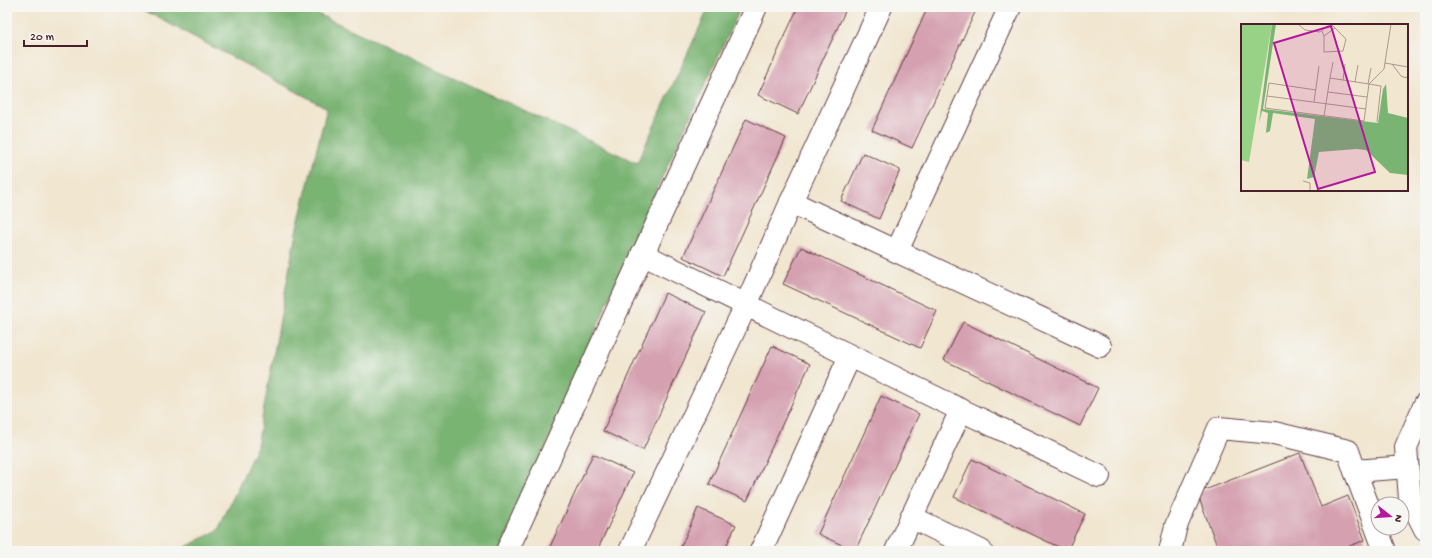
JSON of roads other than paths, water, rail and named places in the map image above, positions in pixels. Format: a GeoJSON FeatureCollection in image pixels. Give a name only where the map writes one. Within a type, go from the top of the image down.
{"type":"FeatureCollection","features":[{"type":"Feature","properties":{"kind":"street"},"geometry":{"type":"LineString","coordinates":[[507,551],[756,7]]}},
{"type":"Feature","properties":{"kind":"street"},"geometry":{"type":"LineString","coordinates":[[630,551],[746,305],[791,202],[881,7]]}},
{"type":"Feature","properties":{"kind":"street"},"geometry":{"type":"LineString","coordinates":[[897,251],[1010,7]]}},
{"type":"Feature","properties":{"kind":"street"},"geometry":{"type":"LineString","coordinates":[[791,202],[1100,346]]}},
{"type":"Feature","properties":{"kind":"street"},"geometry":{"type":"LineString","coordinates":[[642,254],[1099,476]]}},
{"type":"Feature","properties":{"kind":"street"},"geometry":{"type":"LineString","coordinates":[[761,551],[850,356]]}},
{"type":"Feature","properties":{"kind":"street"},"geometry":{"type":"LineString","coordinates":[[1425,404],[1406,447],[1410,499],[1425,529]]}},
{"type":"Feature","properties":{"kind":"street"},"geometry":{"type":"LineString","coordinates":[[896,551],[961,410]]}},
{"type":"Feature","properties":{"kind":"street"},"geometry":{"type":"LineString","coordinates":[[1170,551],[1176,526],[1218,428],[1274,433],[1348,451],[1385,551]]}},
{"type":"Feature","properties":{"kind":"street"},"geometry":{"type":"LineString","coordinates":[[1355,471],[1407,467]]}},
{"type":"Feature","properties":{"kind":"street"},"geometry":{"type":"LineString","coordinates":[[911,518],[981,551]]}}]}
